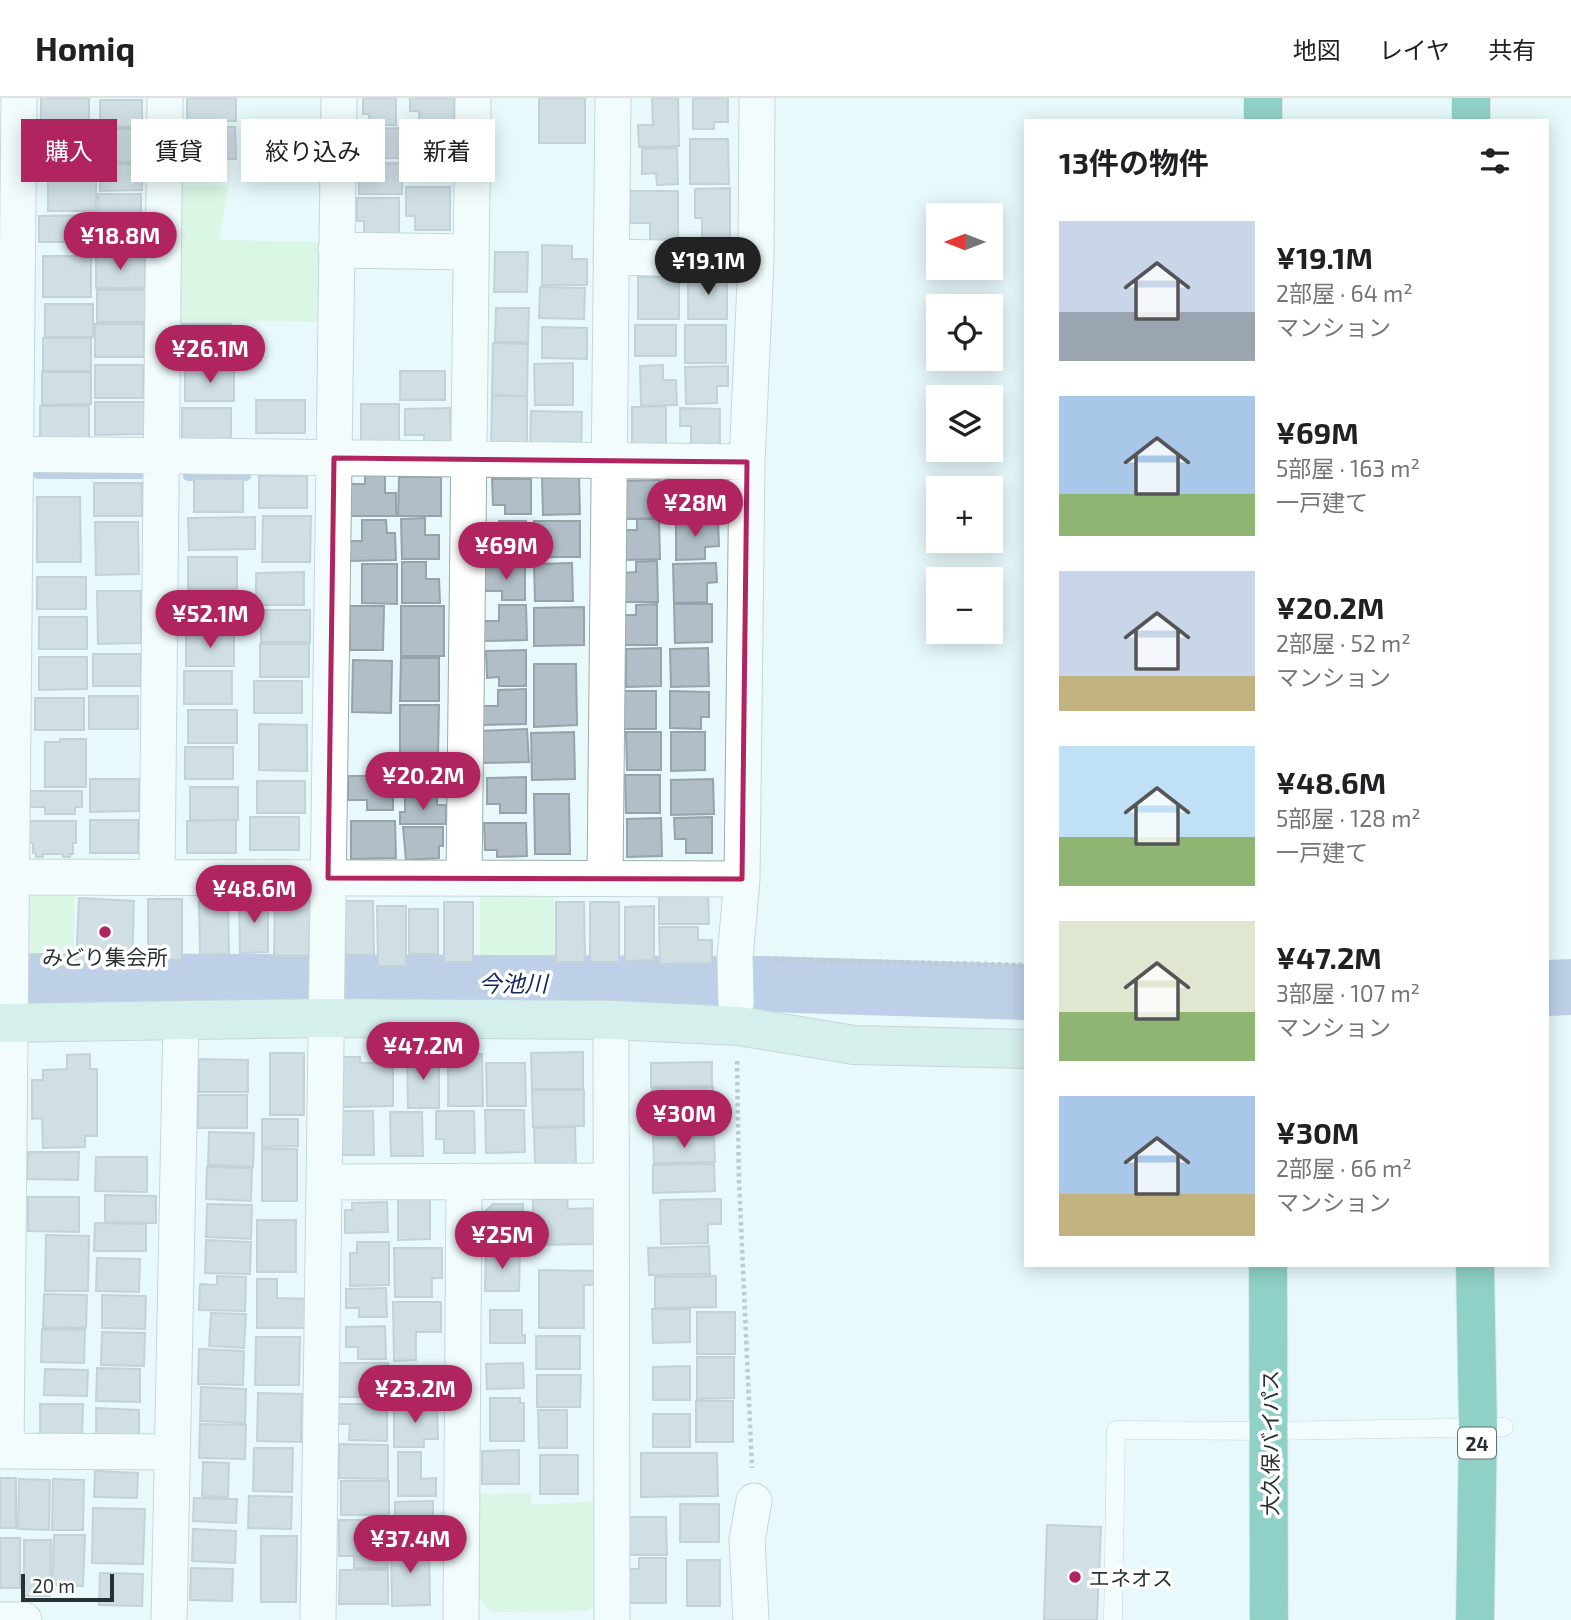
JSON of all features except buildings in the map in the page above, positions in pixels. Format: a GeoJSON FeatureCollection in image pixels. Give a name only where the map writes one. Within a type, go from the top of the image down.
{"type":"FeatureCollection","features":[{"type":"Feature","properties":{"kind":"highway"},"geometry":{"type":"LineString","coordinates":[[1263,98],[1263,119]]}},
{"type":"Feature","properties":{"kind":"highway"},"geometry":{"type":"LineString","coordinates":[[1471,98],[1471,119]]}},
{"type":"Feature","properties":{"kind":"highway","name":"大久保バイパス"},"geometry":{"type":"LineString","coordinates":[[1268,1267],[1269,1620]]}},
{"type":"Feature","properties":{"kind":"highway","name":"24"},"geometry":{"type":"LineString","coordinates":[[1475,1267],[1491,1427],[1475,1620]]}},
{"type":"Feature","properties":{"kind":"street"},"geometry":{"type":"LineString","coordinates":[[19,98],[8,455],[6,877],[11,962],[7,1017],[3,1451],[172,1452]]}},
{"type":"Feature","properties":{"kind":"street"},"geometry":{"type":"LineString","coordinates":[[158,877],[165,98]]}},
{"type":"Feature","properties":{"kind":"street"},"geometry":{"type":"LineString","coordinates":[[318,1620],[339,98]]}},
{"type":"Feature","properties":{"kind":"street"},"geometry":{"type":"LineString","coordinates":[[464,878],[473,98]]}},
{"type":"Feature","properties":{"kind":"street"},"geometry":{"type":"LineString","coordinates":[[605,878],[614,98]]}},
{"type":"Feature","properties":{"kind":"street"},"geometry":{"type":"LineString","coordinates":[[736,1003],[735,958],[742,879],[747,462],[756,260],[757,98]]}},
{"type":"Feature","properties":{"kind":"street"},"geometry":{"type":"LineString","coordinates":[[1253,98],[1257,119]]}},
{"type":"Feature","properties":{"kind":"street"},"geometry":{"type":"LineString","coordinates":[[336,250],[471,252]]}},
{"type":"Feature","properties":{"kind":"street"},"geometry":{"type":"LineString","coordinates":[[611,257],[756,260]]}},
{"type":"Feature","properties":{"kind":"street"},"geometry":{"type":"LineString","coordinates":[[8,455],[747,462]]}},
{"type":"Feature","properties":{"kind":"street"},"geometry":{"type":"LineString","coordinates":[[6,877],[742,879]]}},
{"type":"Feature","properties":{"kind":"street"},"geometry":{"type":"LineString","coordinates":[[7,1017],[181,1020],[327,1009],[739,1026],[855,1045],[1024,1049]]}},
{"type":"Feature","properties":{"kind":"street"},"geometry":{"type":"LineString","coordinates":[[169,1620],[181,1020]]}},
{"type":"Feature","properties":{"kind":"street"},"geometry":{"type":"LineString","coordinates":[[611,1020],[612,1620]]}},
{"type":"Feature","properties":{"kind":"street"},"geometry":{"type":"LineString","coordinates":[[461,1620],[464,1181]]}},
{"type":"Feature","properties":{"kind":"street"},"geometry":{"type":"LineString","coordinates":[[324,1182],[611,1181]]}},
{"type":"Feature","properties":{"kind":"street"},"geometry":{"type":"LineString","coordinates":[[751,1620],[747,1539],[754,1501]]}},
{"type":"Feature","properties":{"kind":"street"},"geometry":{"type":"LineString","coordinates":[[0,1620],[24,1620]]}},
{"type":"Feature","properties":{"kind":"lane"},"geometry":{"type":"LineString","coordinates":[[1113,1620],[1116,1430],[1269,1431],[1491,1427]]}},
{"type":"Feature","properties":{"kind":"path"},"geometry":{"type":"LineString","coordinates":[[735,958],[1024,965]]}},
{"type":"Feature","properties":{"kind":"path"},"geometry":{"type":"LineString","coordinates":[[737,1048],[740,1194],[754,1501]]}},
{"type":"Feature","properties":{"kind":"highlighted area"},"geometry":{"type":"Polygon","coordinates":[[[334,458],[747,462],[742,879],[328,878],[334,458]]]}},
{"type":"Feature","properties":{"kind":"green space"},"geometry":{"type":"Polygon","coordinates":[[[181,186],[228,186],[219,240],[322,242],[321,322],[177,320],[181,186]]]}},
{"type":"Feature","properties":{"kind":"green space"},"geometry":{"type":"Polygon","coordinates":[[[480,882],[554,883],[555,965],[480,966],[480,882]]]}},
{"type":"Feature","properties":{"kind":"green space"},"geometry":{"type":"Polygon","coordinates":[[[75,885],[73,969],[21,967],[21,898],[36,886],[75,885]]]}},
{"type":"Feature","properties":{"kind":"green space"},"geometry":{"type":"Polygon","coordinates":[[[531,1493],[532,1505],[601,1501],[602,1603],[586,1611],[491,1612],[475,1595],[478,1494],[531,1493]]]}},
{"type":"Feature","properties":{"kind":"waterway"},"geometry":{"type":"LineString","coordinates":[[38,474],[141,474]]}},
{"type":"Feature","properties":{"kind":"waterway"},"geometry":{"type":"LineString","coordinates":[[188,476],[246,476]]}},
{"type":"Feature","properties":{"kind":"waterway","name":"今池川"},"geometry":{"type":"LineString","coordinates":[[0,981],[766,984],[1024,992]]}},
{"type":"Feature","properties":{"kind":"waterway","name":"今池川"},"geometry":{"type":"LineString","coordinates":[[1549,988],[1571,987]]}},
{"type":"Feature","properties":{"kind":"place","name":"みどり集会所"},"geometry":{"type":"Point","coordinates":[105,932]}},
{"type":"Feature","properties":{"kind":"place","name":"エネオス"},"geometry":{"type":"Point","coordinates":[1075,1577]}}]}
